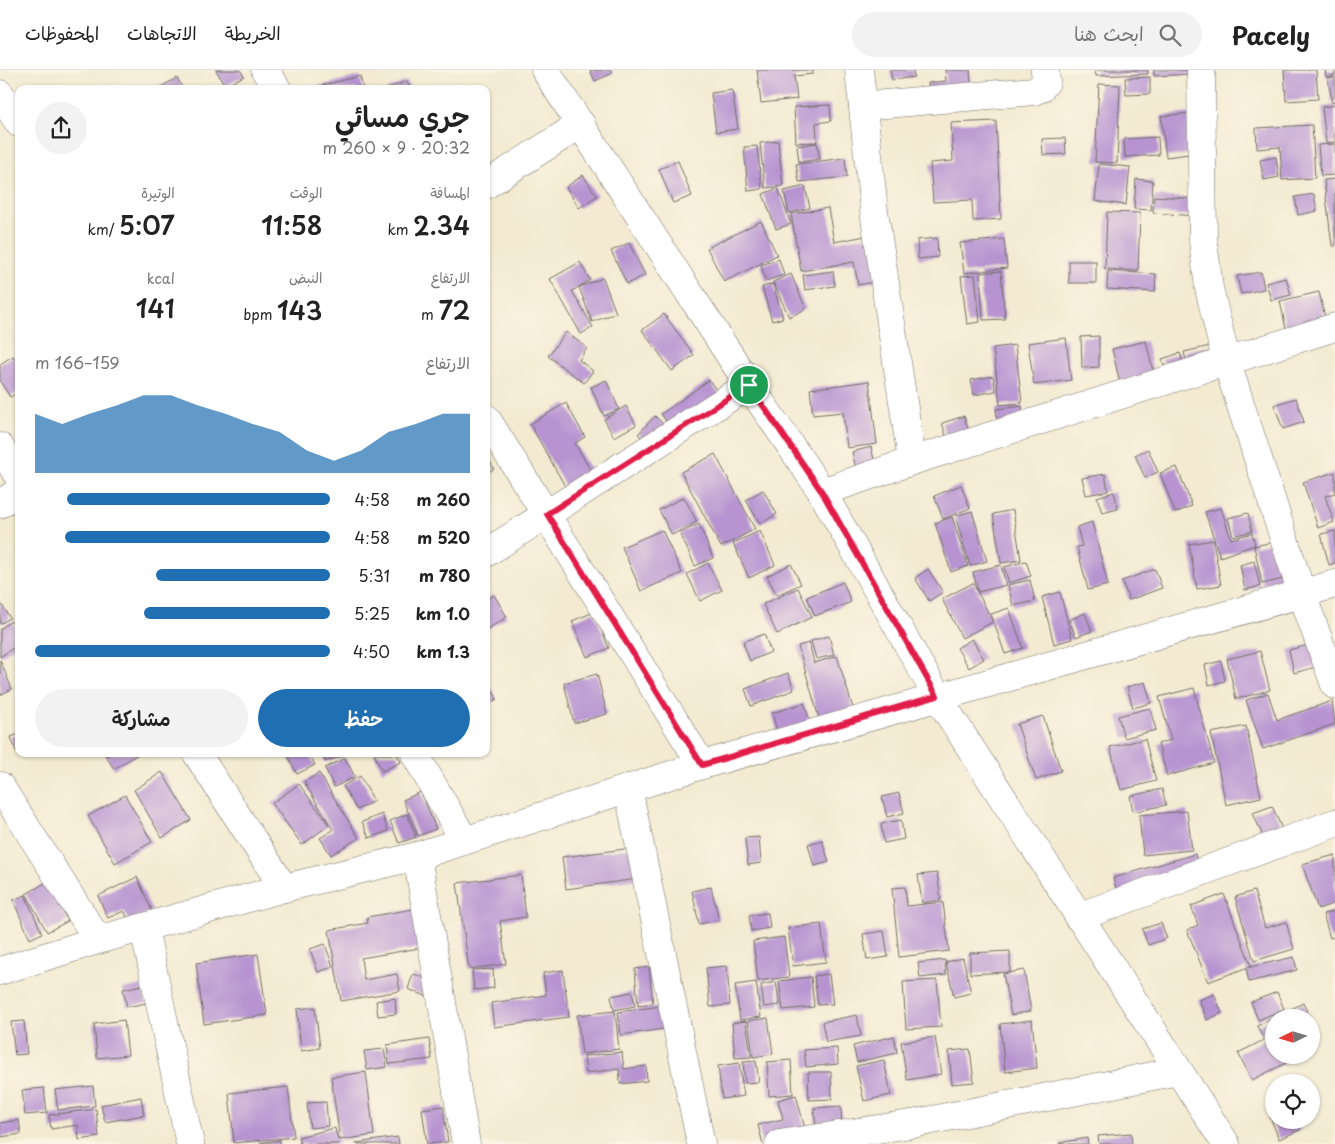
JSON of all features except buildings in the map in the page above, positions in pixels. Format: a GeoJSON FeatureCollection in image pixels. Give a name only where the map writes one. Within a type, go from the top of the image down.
{"type":"FeatureCollection","features":[{"type":"Feature","properties":{"kind":"street"},"geometry":{"type":"LineString","coordinates":[[265,70],[275,85]]}},
{"type":"Feature","properties":{"kind":"street"},"geometry":{"type":"LineString","coordinates":[[545,70],[749,385],[822,492],[937,696],[1226,1144]]}},
{"type":"Feature","properties":{"kind":"street"},"geometry":{"type":"LineString","coordinates":[[859,70],[874,211],[912,461]]}},
{"type":"Feature","properties":{"kind":"street"},"geometry":{"type":"LineString","coordinates":[[864,106],[1034,91],[1041,88],[1046,82],[1045,70]]}},
{"type":"Feature","properties":{"kind":"street"},"geometry":{"type":"LineString","coordinates":[[1201,70],[1203,241],[1209,288],[1226,360],[1302,594],[1335,685]]}},
{"type":"Feature","properties":{"kind":"street"},"geometry":{"type":"LineString","coordinates":[[0,94],[15,117]]}},
{"type":"Feature","properties":{"kind":"street"},"geometry":{"type":"LineString","coordinates":[[490,182],[581,124]]}},
{"type":"Feature","properties":{"kind":"street"},"geometry":{"type":"LineString","coordinates":[[822,492],[912,461],[1226,360],[1335,327]]}},
{"type":"Feature","properties":{"kind":"street"},"geometry":{"type":"LineString","coordinates":[[490,551],[749,385]]}},
{"type":"Feature","properties":{"kind":"street"},"geometry":{"type":"LineString","coordinates":[[490,424],[702,765]]}},
{"type":"Feature","properties":{"kind":"street"},"geometry":{"type":"LineString","coordinates":[[0,447],[15,471]]}},
{"type":"Feature","properties":{"kind":"street"},"geometry":{"type":"LineString","coordinates":[[0,504],[15,494]]}},
{"type":"Feature","properties":{"kind":"street"},"geometry":{"type":"LineString","coordinates":[[0,972],[98,940],[284,888],[417,856],[702,765],[937,696],[1335,584]]}},
{"type":"Feature","properties":{"kind":"street"},"geometry":{"type":"LineString","coordinates":[[199,757],[284,888]]}},
{"type":"Feature","properties":{"kind":"street"},"geometry":{"type":"LineString","coordinates":[[418,757],[464,840]]}},
{"type":"Feature","properties":{"kind":"street"},"geometry":{"type":"LineString","coordinates":[[0,786],[98,940]]}},
{"type":"Feature","properties":{"kind":"street"},"geometry":{"type":"LineString","coordinates":[[628,788],[702,1144]]}},
{"type":"Feature","properties":{"kind":"street"},"geometry":{"type":"LineString","coordinates":[[1078,917],[1335,823]]}},
{"type":"Feature","properties":{"kind":"street"},"geometry":{"type":"LineString","coordinates":[[417,856],[466,1144]]}},
{"type":"Feature","properties":{"kind":"street"},"geometry":{"type":"LineString","coordinates":[[144,928],[190,1144]]}},
{"type":"Feature","properties":{"kind":"street"},"geometry":{"type":"LineString","coordinates":[[779,1144],[919,1133],[1178,1072]]}},
{"type":"Feature","properties":{"kind":"route"},"geometry":{"type":"LineString","coordinates":[[749,385],[822,492],[937,696],[702,765],[547,514],[749,385]]}}]}
